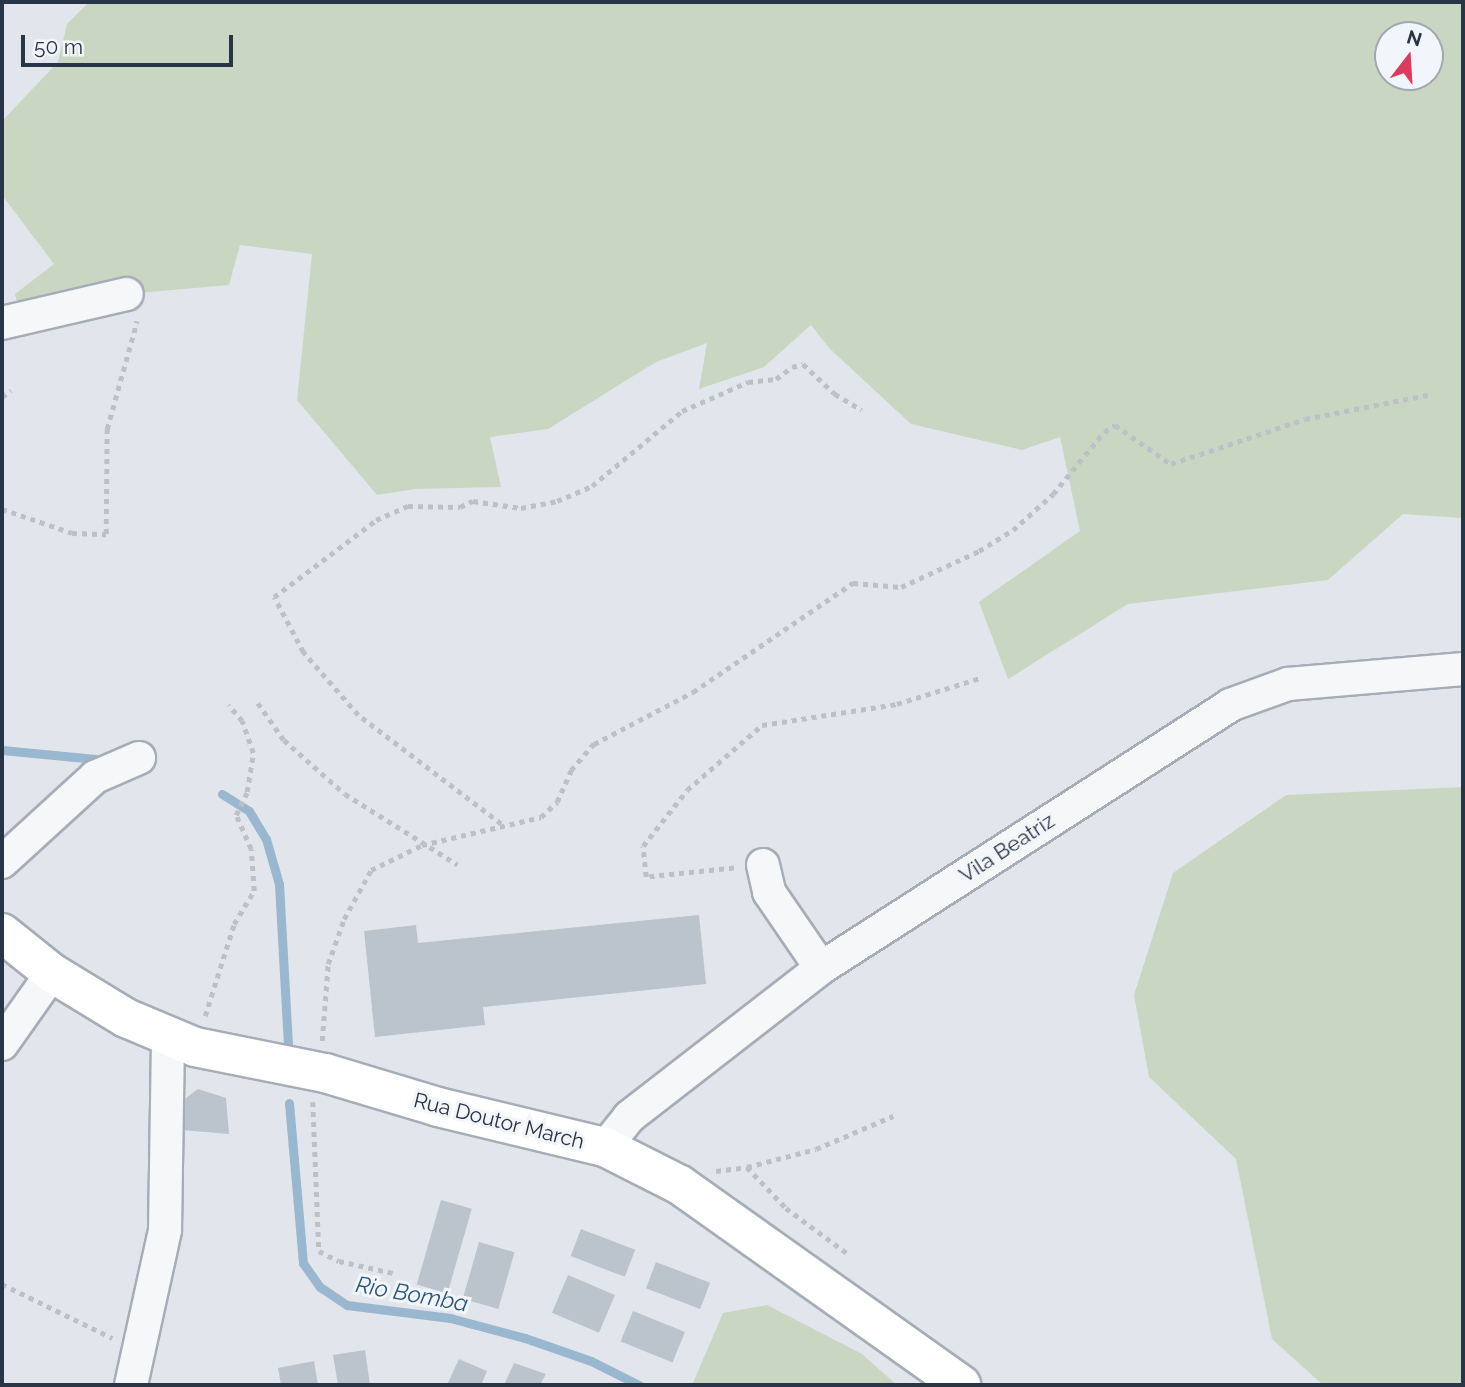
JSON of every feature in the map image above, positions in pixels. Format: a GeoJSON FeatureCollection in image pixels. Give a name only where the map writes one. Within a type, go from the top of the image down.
{"type":"FeatureCollection","features":[{"type":"Feature","properties":{"kind":"main road","name":"Rua Doutor March"},"geometry":{"type":"LineString","coordinates":[[2,933],[52,973],[126,1018],[182,1042],[318,1071],[438,1107],[605,1147],[680,1185],[961,1385]]}},
{"type":"Feature","properties":{"kind":"street"},"geometry":{"type":"LineString","coordinates":[[2,323],[127,294]]}},
{"type":"Feature","properties":{"kind":"street","name":"Vila Beatriz"},"geometry":{"type":"LineString","coordinates":[[605,1147],[629,1117],[821,968],[1230,705],[1288,684],[1463,669]]}},
{"type":"Feature","properties":{"kind":"street"},"geometry":{"type":"LineString","coordinates":[[2,862],[95,778],[139,758]]}},
{"type":"Feature","properties":{"kind":"street"},"geometry":{"type":"LineString","coordinates":[[763,865],[769,892],[821,968]]}},
{"type":"Feature","properties":{"kind":"street"},"geometry":{"type":"LineString","coordinates":[[2,1044],[52,973]]}},
{"type":"Feature","properties":{"kind":"street"},"geometry":{"type":"LineString","coordinates":[[131,1385],[142,1352],[166,1230],[182,1042]]}},
{"type":"Feature","properties":{"kind":"path"},"geometry":{"type":"LineString","coordinates":[[2,509],[72,533],[106,534],[107,429],[138,324],[127,294]]}},
{"type":"Feature","properties":{"kind":"path"},"geometry":{"type":"LineString","coordinates":[[501,825],[358,715],[303,652],[274,597],[376,520],[408,506],[460,507],[473,500],[521,508],[557,501],[592,486],[682,411],[748,382],[776,379],[792,367],[803,364],[818,373],[835,394],[862,410]]}},
{"type":"Feature","properties":{"kind":"path"},"geometry":{"type":"LineString","coordinates":[[2,397],[11,390]]}},
{"type":"Feature","properties":{"kind":"path"},"geometry":{"type":"LineString","coordinates":[[393,1273],[339,1261],[319,1251],[318,1071],[324,991],[328,964],[344,919],[371,870],[422,845],[541,817],[557,802],[571,770],[594,744],[693,692],[853,583],[901,587],[922,581],[1013,530],[1053,494],[1086,452],[1115,425],[1171,464],[1306,419],[1433,394]]}},
{"type":"Feature","properties":{"kind":"path"},"geometry":{"type":"LineString","coordinates":[[763,865],[646,877],[643,846],[687,790],[762,725],[897,704],[983,677]]}},
{"type":"Feature","properties":{"kind":"path"},"geometry":{"type":"LineString","coordinates":[[258,703],[284,740],[345,794],[422,845],[458,865]]}},
{"type":"Feature","properties":{"kind":"path"},"geometry":{"type":"LineString","coordinates":[[182,1042],[234,924],[254,891],[251,849],[236,815],[247,792],[253,753],[242,722],[228,705]]}},
{"type":"Feature","properties":{"kind":"path"},"geometry":{"type":"LineString","coordinates":[[680,1185],[703,1172],[747,1167],[816,1149],[893,1116]]}},
{"type":"Feature","properties":{"kind":"path"},"geometry":{"type":"LineString","coordinates":[[747,1167],[786,1208],[848,1254]]}},
{"type":"Feature","properties":{"kind":"path"},"geometry":{"type":"LineString","coordinates":[[2,1284],[142,1352]]}},
{"type":"Feature","properties":{"kind":"green space"},"geometry":{"type":"Polygon","coordinates":[[[89,2],[1463,2],[1463,518],[1403,514],[1328,580],[1128,604],[1008,679],[979,602],[1080,531],[1060,437],[1022,450],[911,424],[830,349],[811,325],[764,367],[699,389],[707,343],[656,362],[548,429],[490,437],[501,487],[415,489],[377,495],[297,400],[312,254],[240,245],[229,285],[127,294],[21,318],[15,294],[54,264],[2,195],[2,121],[58,62],[67,24],[89,2]]]}},
{"type":"Feature","properties":{"kind":"green space"},"geometry":{"type":"Polygon","coordinates":[[[1463,787],[1463,1385],[1323,1385],[1272,1339],[1236,1159],[1149,1077],[1134,995],[1173,873],[1286,795],[1463,787]]]}},
{"type":"Feature","properties":{"kind":"green space"},"geometry":{"type":"Polygon","coordinates":[[[767,1305],[862,1354],[897,1385],[692,1385],[723,1313],[767,1305]]]}},
{"type":"Feature","properties":{"kind":"building"},"geometry":{"type":"Polygon","coordinates":[[[699,915],[706,984],[483,1007],[485,1025],[375,1037],[364,931],[416,925],[418,943],[699,915]]]}},
{"type":"Feature","properties":{"kind":"building"},"geometry":{"type":"Polygon","coordinates":[[[198,1089],[226,1098],[229,1134],[182,1130],[182,1101],[198,1089]]]}},
{"type":"Feature","properties":{"kind":"building"},"geometry":{"type":"Polygon","coordinates":[[[441,1200],[472,1209],[448,1293],[417,1285],[441,1200]]]}},
{"type":"Feature","properties":{"kind":"building"},"geometry":{"type":"Polygon","coordinates":[[[581,1229],[635,1250],[625,1277],[571,1256],[581,1229]]]}},
{"type":"Feature","properties":{"kind":"building"},"geometry":{"type":"Polygon","coordinates":[[[479,1242],[515,1252],[498,1309],[463,1299],[479,1242]]]}},
{"type":"Feature","properties":{"kind":"building"},"geometry":{"type":"Polygon","coordinates":[[[656,1262],[710,1283],[700,1309],[646,1288],[656,1262]]]}},
{"type":"Feature","properties":{"kind":"building"},"geometry":{"type":"Polygon","coordinates":[[[568,1275],[615,1295],[599,1333],[552,1313],[568,1275]]]}},
{"type":"Feature","properties":{"kind":"building"},"geometry":{"type":"Polygon","coordinates":[[[633,1311],[685,1332],[673,1363],[621,1342],[633,1311]]]}},
{"type":"Feature","properties":{"kind":"building"},"geometry":{"type":"Polygon","coordinates":[[[365,1350],[370,1385],[338,1385],[333,1355],[365,1350]]]}},
{"type":"Feature","properties":{"kind":"building"},"geometry":{"type":"Polygon","coordinates":[[[459,1359],[487,1371],[481,1385],[447,1385],[459,1359]]]}},
{"type":"Feature","properties":{"kind":"building"},"geometry":{"type":"Polygon","coordinates":[[[314,1361],[318,1385],[281,1385],[278,1368],[314,1361]]]}},
{"type":"Feature","properties":{"kind":"building"},"geometry":{"type":"Polygon","coordinates":[[[514,1363],[546,1374],[540,1385],[504,1385],[514,1363]]]}},
{"type":"Feature","properties":{"kind":"waterway","name":"Rio Bomba"},"geometry":{"type":"LineString","coordinates":[[2,750],[96,759]]}},
{"type":"Feature","properties":{"kind":"waterway","name":"Rio Bomba"},"geometry":{"type":"LineString","coordinates":[[222,794],[249,811],[266,839],[279,884],[288,1047]]}},
{"type":"Feature","properties":{"kind":"waterway","name":"Rio Bomba"},"geometry":{"type":"LineString","coordinates":[[289,1103],[303,1263],[320,1287],[347,1305],[450,1318],[525,1338],[591,1361],[639,1385]]}}]}
